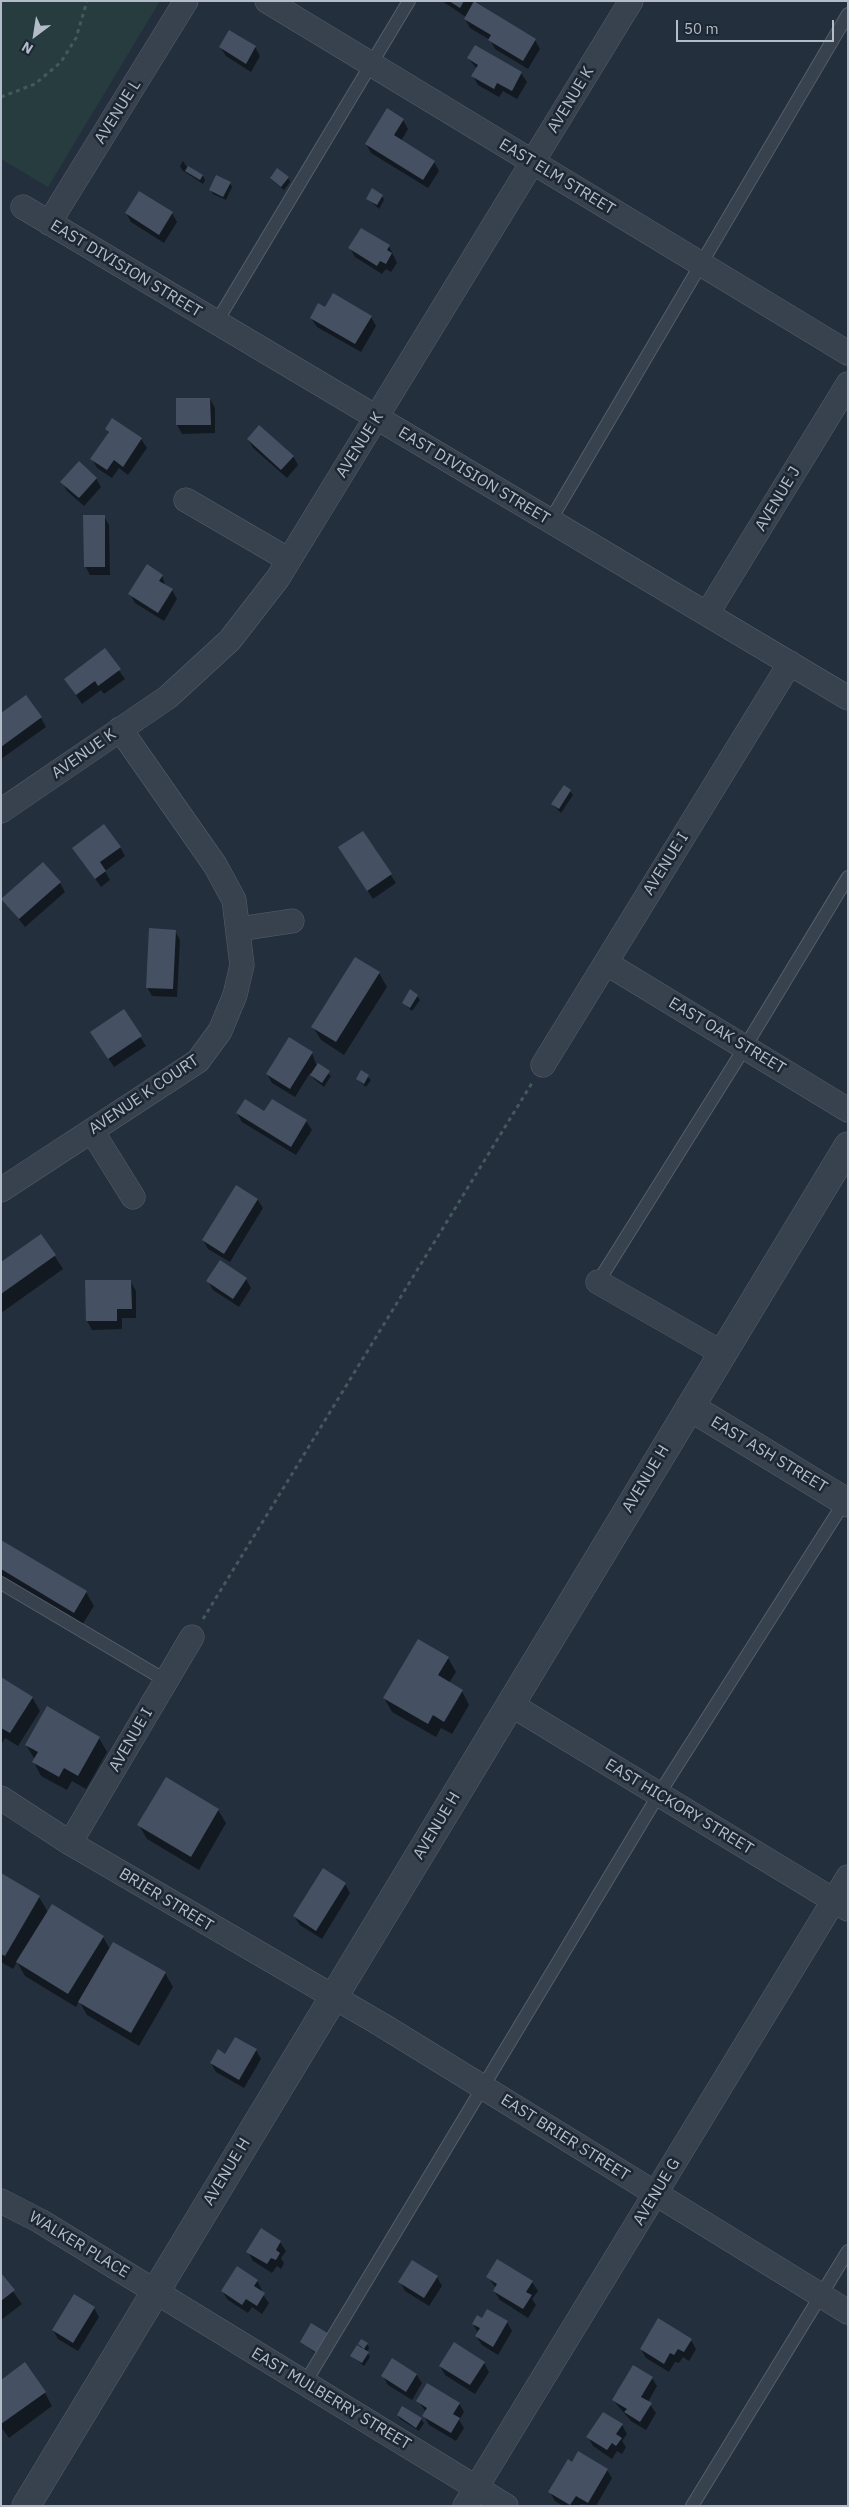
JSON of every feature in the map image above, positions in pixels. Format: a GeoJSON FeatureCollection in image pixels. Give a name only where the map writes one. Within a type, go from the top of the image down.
{"type":"FeatureCollection","features":[{"type":"Feature","properties":{"kind":"street","name":"AVENUE L"},"geometry":{"type":"LineString","coordinates":[[49,223],[186,1]]}},
{"type":"Feature","properties":{"kind":"street","name":"EAST ELM STREET"},"geometry":{"type":"LineString","coordinates":[[267,1],[848,353]]}},
{"type":"Feature","properties":{"kind":"street","name":"AVENUE K"},"geometry":{"type":"LineString","coordinates":[[1,812],[168,698],[230,640],[289,560],[631,1]]}},
{"type":"Feature","properties":{"kind":"street","name":"EAST DIVISION STREET"},"geometry":{"type":"LineString","coordinates":[[23,207],[848,698]]}},
{"type":"Feature","properties":{"kind":"street","name":"AVENUE J"},"geometry":{"type":"LineString","coordinates":[[708,614],[848,384]]}},
{"type":"Feature","properties":{"kind":"street"},"geometry":{"type":"LineString","coordinates":[[186,500],[289,560]]}},
{"type":"Feature","properties":{"kind":"street","name":"AVENUE I"},"geometry":{"type":"LineString","coordinates":[[542,1065],[790,663]]}},
{"type":"Feature","properties":{"kind":"street","name":"AVENUE K COURT"},"geometry":{"type":"LineString","coordinates":[[1,1190],[198,1061],[220,1031],[235,995],[242,965],[234,900],[215,865],[120,729]]}},
{"type":"Feature","properties":{"kind":"street"},"geometry":{"type":"LineString","coordinates":[[239,929],[292,921]]}},
{"type":"Feature","properties":{"kind":"street","name":"EAST OAK STREET"},"geometry":{"type":"LineString","coordinates":[[606,963],[848,1110]]}},
{"type":"Feature","properties":{"kind":"street"},"geometry":{"type":"LineString","coordinates":[[92,1130],[133,1197]]}},
{"type":"Feature","properties":{"kind":"street","name":"AVENUE H"},"geometry":{"type":"LineString","coordinates":[[26,2506],[848,1146]]}},
{"type":"Feature","properties":{"kind":"street"},"geometry":{"type":"LineString","coordinates":[[598,1282],[722,1353]]}},
{"type":"Feature","properties":{"kind":"street","name":"EAST ASH STREET"},"geometry":{"type":"LineString","coordinates":[[690,1407],[846,1502]]}},
{"type":"Feature","properties":{"kind":"street","name":"AVENUE I"},"geometry":{"type":"LineString","coordinates":[[70,1843],[192,1637]]}},
{"type":"Feature","properties":{"kind":"street","name":"EAST HICKORY STREET"},"geometry":{"type":"LineString","coordinates":[[510,1704],[841,1905]]}},
{"type":"Feature","properties":{"kind":"street","name":"BRIER STREET"},"geometry":{"type":"LineString","coordinates":[[1,1798],[70,1843],[333,1998]]}},
{"type":"Feature","properties":{"kind":"street","name":"AVENUE G"},"geometry":{"type":"LineString","coordinates":[[471,2497],[655,2193],[841,1905],[848,1877]]}},
{"type":"Feature","properties":{"kind":"street","name":"EAST BRIER STREET"},"geometry":{"type":"LineString","coordinates":[[333,1998],[382,2025],[848,2312]]}},
{"type":"Feature","properties":{"kind":"street","name":"WALKER PLACE"},"geometry":{"type":"LineString","coordinates":[[1,2200],[40,2221],[155,2292]]}},
{"type":"Feature","properties":{"kind":"street","name":"EAST MULBERRY STREET"},"geometry":{"type":"LineString","coordinates":[[155,2292],[305,2383],[471,2497],[506,2506]]}},
{"type":"Feature","properties":{"kind":"lane"},"geometry":{"type":"LineString","coordinates":[[216,322],[409,1]]}},
{"type":"Feature","properties":{"kind":"lane"},"geometry":{"type":"LineString","coordinates":[[550,521],[848,14]]}},
{"type":"Feature","properties":{"kind":"lane"},"geometry":{"type":"LineString","coordinates":[[598,1282],[746,1048],[848,877]]}},
{"type":"Feature","properties":{"kind":"lane"},"geometry":{"type":"LineString","coordinates":[[305,2383],[659,1794],[846,1502]]}},
{"type":"Feature","properties":{"kind":"lane"},"geometry":{"type":"LineString","coordinates":[[1,1583],[165,1680]]}},
{"type":"Feature","properties":{"kind":"lane"},"geometry":{"type":"LineString","coordinates":[[692,2506],[848,2251]]}},
{"type":"Feature","properties":{"kind":"path"},"geometry":{"type":"LineString","coordinates":[[1,97],[35,84],[61,62],[76,38],[87,1]]}},
{"type":"Feature","properties":{"kind":"path"},"geometry":{"type":"LineString","coordinates":[[192,1637],[542,1065]]}},
{"type":"Feature","properties":{"kind":"green space"},"geometry":{"type":"Polygon","coordinates":[[[1,1],[160,1],[48,187],[1,159],[1,1]]]}},
{"type":"Feature","properties":{"kind":"building"},"geometry":{"type":"Polygon","coordinates":[[[449,1],[464,1],[460,8],[449,1]]]}},
{"type":"Feature","properties":{"kind":"building"},"geometry":{"type":"Polygon","coordinates":[[[474,1],[536,39],[523,61],[488,40],[491,35],[464,19],[474,1]]]}},
{"type":"Feature","properties":{"kind":"building"},"geometry":{"type":"Polygon","coordinates":[[[229,30],[256,46],[246,64],[219,47],[229,30]]]}},
{"type":"Feature","properties":{"kind":"building"},"geometry":{"type":"Polygon","coordinates":[[[475,45],[522,72],[512,91],[497,83],[494,89],[471,76],[478,65],[467,58],[475,45]]]}},
{"type":"Feature","properties":{"kind":"building"},"geometry":{"type":"Polygon","coordinates":[[[387,108],[404,119],[394,135],[435,161],[423,180],[365,144],[387,108]]]}},
{"type":"Feature","properties":{"kind":"building"},"geometry":{"type":"Polygon","coordinates":[[[188,166],[203,175],[200,180],[185,171],[188,166]]]}},
{"type":"Feature","properties":{"kind":"building"},"geometry":{"type":"Polygon","coordinates":[[[277,168],[289,177],[281,187],[270,178],[277,168]]]}},
{"type":"Feature","properties":{"kind":"building"},"geometry":{"type":"Polygon","coordinates":[[[216,175],[231,182],[223,197],[209,190],[216,175]]]}},
{"type":"Feature","properties":{"kind":"building"},"geometry":{"type":"Polygon","coordinates":[[[372,188],[383,195],[377,205],[366,199],[372,188]]]}},
{"type":"Feature","properties":{"kind":"building"},"geometry":{"type":"Polygon","coordinates":[[[139,191],[173,212],[159,235],[125,213],[139,191]]]}},
{"type":"Feature","properties":{"kind":"building"},"geometry":{"type":"Polygon","coordinates":[[[361,228],[390,245],[387,250],[392,253],[386,264],[380,261],[377,266],[348,248],[361,228]]]}},
{"type":"Feature","properties":{"kind":"building"},"geometry":{"type":"Polygon","coordinates":[[[333,293],[372,316],[355,344],[310,318],[318,303],[325,307],[333,293]]]}},
{"type":"Feature","properties":{"kind":"building"},"geometry":{"type":"Polygon","coordinates":[[[176,398],[210,398],[211,425],[176,425],[176,398]]]}},
{"type":"Feature","properties":{"kind":"building"},"geometry":{"type":"Polygon","coordinates":[[[112,418],[142,438],[123,467],[114,460],[107,470],[90,459],[109,432],[105,429],[112,418]]]}},
{"type":"Feature","properties":{"kind":"building"},"geometry":{"type":"Polygon","coordinates":[[[259,425],[294,456],[281,470],[247,439],[259,425]]]}},
{"type":"Feature","properties":{"kind":"building"},"geometry":{"type":"Polygon","coordinates":[[[79,461],[97,478],[79,498],[60,482],[79,461]]]}},
{"type":"Feature","properties":{"kind":"building"},"geometry":{"type":"Polygon","coordinates":[[[83,515],[105,515],[105,567],[84,567],[83,515]]]}},
{"type":"Feature","properties":{"kind":"building"},"geometry":{"type":"Polygon","coordinates":[[[147,564],[163,575],[159,581],[173,589],[158,613],[128,594],[147,564]]]}},
{"type":"Feature","properties":{"kind":"building"},"geometry":{"type":"Polygon","coordinates":[[[105,648],[121,669],[98,686],[95,681],[76,695],[64,679],[105,648]]]}},
{"type":"Feature","properties":{"kind":"building"},"geometry":{"type":"Polygon","coordinates":[[[26,695],[42,717],[1,747],[1,713],[26,695]]]}},
{"type":"Feature","properties":{"kind":"building"},"geometry":{"type":"Polygon","coordinates":[[[564,785],[571,790],[559,809],[551,804],[564,785]]]}},
{"type":"Feature","properties":{"kind":"building"},"geometry":{"type":"Polygon","coordinates":[[[104,824],[121,847],[100,862],[106,871],[95,879],[72,848],[104,824]]]}},
{"type":"Feature","properties":{"kind":"building"},"geometry":{"type":"Polygon","coordinates":[[[363,831],[392,874],[367,891],[338,847],[363,831]]]}},
{"type":"Feature","properties":{"kind":"building"},"geometry":{"type":"Polygon","coordinates":[[[43,862],[61,882],[19,919],[1,899],[43,862]]]}},
{"type":"Feature","properties":{"kind":"building"},"geometry":{"type":"Polygon","coordinates":[[[149,928],[176,930],[173,989],[146,988],[149,928]]]}},
{"type":"Feature","properties":{"kind":"building"},"geometry":{"type":"Polygon","coordinates":[[[355,957],[380,972],[336,1042],[311,1027],[355,957]]]}},
{"type":"Feature","properties":{"kind":"building"},"geometry":{"type":"Polygon","coordinates":[[[410,989],[418,995],[410,1008],[402,1003],[410,989]]]}},
{"type":"Feature","properties":{"kind":"building"},"geometry":{"type":"Polygon","coordinates":[[[124,1009],[142,1036],[108,1059],[90,1032],[124,1009]]]}},
{"type":"Feature","properties":{"kind":"building"},"geometry":{"type":"Polygon","coordinates":[[[289,1037],[313,1052],[290,1089],[266,1074],[289,1037]]]}},
{"type":"Feature","properties":{"kind":"building"},"geometry":{"type":"Polygon","coordinates":[[[318,1063],[330,1071],[322,1083],[310,1075],[318,1063]]]}},
{"type":"Feature","properties":{"kind":"building"},"geometry":{"type":"Polygon","coordinates":[[[361,1070],[369,1075],[364,1084],[356,1079],[361,1070]]]}},
{"type":"Feature","properties":{"kind":"building"},"geometry":{"type":"Polygon","coordinates":[[[245,1099],[264,1111],[272,1099],[307,1120],[291,1147],[236,1113],[245,1099]]]}},
{"type":"Feature","properties":{"kind":"building"},"geometry":{"type":"Polygon","coordinates":[[[236,1185],[258,1199],[224,1254],[202,1240],[236,1185]]]}},
{"type":"Feature","properties":{"kind":"building"},"geometry":{"type":"Polygon","coordinates":[[[41,1234],[56,1255],[1,1294],[1,1262],[41,1234]]]}},
{"type":"Feature","properties":{"kind":"building"},"geometry":{"type":"Polygon","coordinates":[[[220,1260],[247,1278],[233,1299],[206,1281],[220,1260]]]}},
{"type":"Feature","properties":{"kind":"building"},"geometry":{"type":"Polygon","coordinates":[[[85,1280],[131,1280],[132,1309],[117,1309],[117,1321],[86,1321],[85,1280]]]}},
{"type":"Feature","properties":{"kind":"building"},"geometry":{"type":"Polygon","coordinates":[[[1,1540],[87,1591],[74,1613],[1,1569],[1,1540]]]}},
{"type":"Feature","properties":{"kind":"building"},"geometry":{"type":"Polygon","coordinates":[[[418,1639],[449,1657],[438,1675],[463,1690],[444,1722],[433,1715],[428,1724],[383,1698],[418,1639]]]}},
{"type":"Feature","properties":{"kind":"building"},"geometry":{"type":"Polygon","coordinates":[[[1,1677],[33,1697],[10,1733],[1,1728],[1,1677]]]}},
{"type":"Feature","properties":{"kind":"building"},"geometry":{"type":"Polygon","coordinates":[[[47,1706],[100,1737],[78,1776],[64,1768],[59,1777],[32,1762],[38,1752],[25,1745],[47,1706]]]}},
{"type":"Feature","properties":{"kind":"building"},"geometry":{"type":"Polygon","coordinates":[[[166,1777],[219,1809],[191,1857],[137,1825],[166,1777]]]}},
{"type":"Feature","properties":{"kind":"building"},"geometry":{"type":"Polygon","coordinates":[[[323,1868],[346,1883],[316,1931],[293,1916],[323,1868]]]}},
{"type":"Feature","properties":{"kind":"building"},"geometry":{"type":"Polygon","coordinates":[[[1,1873],[40,1896],[5,1956],[1,1954],[1,1873]]]}},
{"type":"Feature","properties":{"kind":"building"},"geometry":{"type":"Polygon","coordinates":[[[52,1904],[104,1936],[68,1994],[16,1962],[52,1904]]]}},
{"type":"Feature","properties":{"kind":"building"},"geometry":{"type":"Polygon","coordinates":[[[113,1942],[166,1972],[131,2033],[78,2002],[113,1942]]]}},
{"type":"Feature","properties":{"kind":"building"},"geometry":{"type":"Polygon","coordinates":[[[235,2037],[257,2049],[239,2080],[210,2063],[218,2049],[225,2054],[235,2037]]]}},
{"type":"Feature","properties":{"kind":"building"},"geometry":{"type":"Polygon","coordinates":[[[261,2228],[281,2241],[276,2250],[280,2253],[276,2260],[271,2258],[267,2264],[246,2252],[261,2228]]]}},
{"type":"Feature","properties":{"kind":"building"},"geometry":{"type":"Polygon","coordinates":[[[497,2259],[533,2281],[526,2292],[532,2295],[523,2309],[493,2291],[497,2284],[486,2277],[497,2259]]]}},
{"type":"Feature","properties":{"kind":"building"},"geometry":{"type":"Polygon","coordinates":[[[412,2260],[438,2276],[424,2298],[398,2282],[412,2260]]]}},
{"type":"Feature","properties":{"kind":"building"},"geometry":{"type":"Polygon","coordinates":[[[237,2266],[258,2280],[254,2286],[265,2293],[257,2306],[246,2299],[242,2305],[221,2291],[237,2266]]]}},
{"type":"Feature","properties":{"kind":"building"},"geometry":{"type":"Polygon","coordinates":[[[1,2273],[15,2290],[1,2301],[1,2273]]]}},
{"type":"Feature","properties":{"kind":"building"},"geometry":{"type":"Polygon","coordinates":[[[74,2294],[95,2307],[73,2343],[52,2330],[74,2294]]]}},
{"type":"Feature","properties":{"kind":"building"},"geometry":{"type":"Polygon","coordinates":[[[487,2309],[508,2321],[493,2347],[475,2336],[480,2328],[472,2324],[477,2315],[482,2318],[487,2309]]]}},
{"type":"Feature","properties":{"kind":"building"},"geometry":{"type":"Polygon","coordinates":[[[658,2318],[692,2339],[684,2352],[678,2349],[674,2355],[670,2353],[664,2364],[640,2349],[658,2318]]]}},
{"type":"Feature","properties":{"kind":"building"},"geometry":{"type":"Polygon","coordinates":[[[311,2323],[329,2334],[317,2353],[300,2342],[311,2323]]]}},
{"type":"Feature","properties":{"kind":"building"},"geometry":{"type":"Polygon","coordinates":[[[361,2339],[368,2343],[364,2349],[358,2344],[361,2339]]]}},
{"type":"Feature","properties":{"kind":"building"},"geometry":{"type":"Polygon","coordinates":[[[454,2342],[485,2362],[470,2385],[439,2366],[454,2342]]]}},
{"type":"Feature","properties":{"kind":"building"},"geometry":{"type":"Polygon","coordinates":[[[357,2345],[369,2352],[362,2363],[350,2356],[357,2345]]]}},
{"type":"Feature","properties":{"kind":"building"},"geometry":{"type":"Polygon","coordinates":[[[392,2358],[417,2374],[406,2392],[381,2376],[392,2358]]]}},
{"type":"Feature","properties":{"kind":"building"},"geometry":{"type":"Polygon","coordinates":[[[25,2362],[46,2392],[1,2424],[1,2380],[25,2362]]]}},
{"type":"Feature","properties":{"kind":"building"},"geometry":{"type":"Polygon","coordinates":[[[633,2365],[653,2377],[641,2397],[652,2403],[640,2422],[624,2412],[627,2409],[612,2400],[633,2365]]]}},
{"type":"Feature","properties":{"kind":"building"},"geometry":{"type":"Polygon","coordinates":[[[427,2383],[460,2403],[453,2414],[460,2418],[451,2433],[422,2416],[427,2408],[416,2401],[427,2383]]]}},
{"type":"Feature","properties":{"kind":"building"},"geometry":{"type":"Polygon","coordinates":[[[402,2406],[422,2418],[416,2428],[397,2415],[402,2406]]]}},
{"type":"Feature","properties":{"kind":"building"},"geometry":{"type":"Polygon","coordinates":[[[603,2412],[623,2424],[616,2434],[622,2438],[616,2446],[612,2443],[607,2450],[586,2437],[603,2412]]]}},
{"type":"Feature","properties":{"kind":"building"},"geometry":{"type":"Polygon","coordinates":[[[578,2451],[608,2469],[588,2503],[576,2496],[570,2505],[548,2492],[568,2459],[572,2462],[578,2451]]]}}]}
